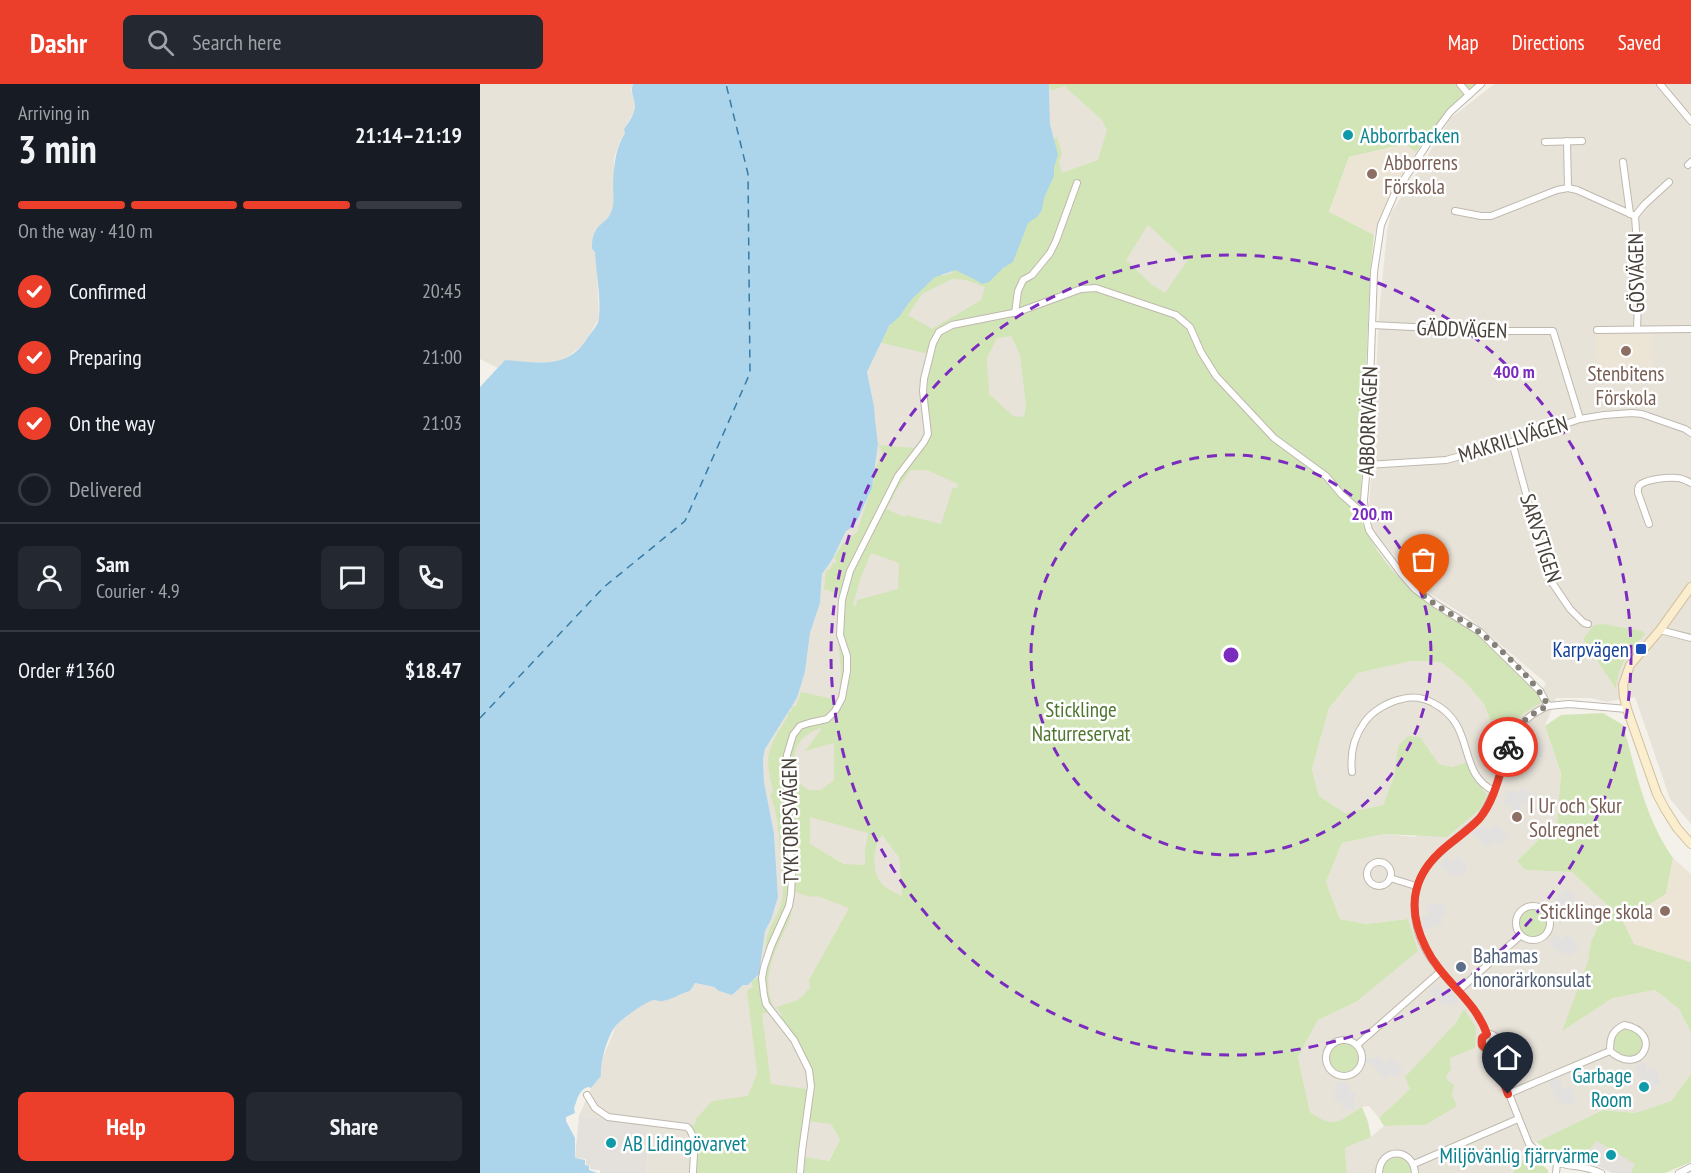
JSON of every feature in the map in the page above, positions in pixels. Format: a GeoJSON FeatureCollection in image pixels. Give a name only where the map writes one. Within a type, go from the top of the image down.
{"type":"FeatureCollection","features":[{"type":"Feature","properties":{"kind":"street"},"geometry":{"type":"LineString","coordinates":[[1460,84],[1468,95]]}},
{"type":"Feature","properties":{"kind":"street","name":"ABBORRVÄGEN"},"geometry":{"type":"LineString","coordinates":[[1481,84],[1450,112],[1433,135],[1394,195],[1381,225],[1374,272],[1365,515],[1373,536],[1415,589],[1480,632],[1540,691],[1548,706]]}},
{"type":"Feature","properties":{"kind":"street"},"geometry":{"type":"LineString","coordinates":[[1660,84],[1691,121]]}},
{"type":"Feature","properties":{"kind":"street"},"geometry":{"type":"LineString","coordinates":[[1455,211],[1491,216],[1557,190],[1568,188],[1567,141]]}},
{"type":"Feature","properties":{"kind":"street"},"geometry":{"type":"LineString","coordinates":[[1545,142],[1582,141]]}},
{"type":"Feature","properties":{"kind":"street","name":"GÖSVÄGEN"},"geometry":{"type":"LineString","coordinates":[[1623,162],[1633,215],[1639,274],[1636,329]]}},
{"type":"Feature","properties":{"kind":"street","name":"GÖSVÄGEN"},"geometry":{"type":"LineString","coordinates":[[1633,215],[1669,182]]}},
{"type":"Feature","properties":{"kind":"street"},"geometry":{"type":"LineString","coordinates":[[1015,313],[1018,291],[1023,280],[1032,275],[1050,253],[1074,196],[1077,183]]}},
{"type":"Feature","properties":{"kind":"street","name":"GÖSVÄGEN"},"geometry":{"type":"LineString","coordinates":[[1568,188],[1578,190],[1633,215]]}},
{"type":"Feature","properties":{"kind":"street","name":"TYKTORPSVÄGEN"},"geometry":{"type":"LineString","coordinates":[[800,1173],[811,1086],[809,1070],[794,1040],[766,1004],[762,978],[771,946],[789,906],[791,894],[787,755],[789,743],[800,726],[827,719],[835,711],[842,698],[847,656],[840,635],[842,600],[850,571],[898,476],[928,435],[923,391],[924,379],[933,343],[939,332],[952,325],[1015,313],[1081,289],[1096,288],[1176,315],[1190,327],[1207,363],[1216,376],[1274,438],[1326,476],[1342,495],[1365,515]]}},
{"type":"Feature","properties":{"kind":"street","name":"GÄDDVÄGEN"},"geometry":{"type":"LineString","coordinates":[[1372,325],[1493,331],[1553,331],[1580,419]]}},
{"type":"Feature","properties":{"kind":"street"},"geometry":{"type":"LineString","coordinates":[[1597,330],[1691,329]]}},
{"type":"Feature","properties":{"kind":"street","name":"MAKRILLVÄGEN"},"geometry":{"type":"LineString","coordinates":[[1367,465],[1446,460],[1512,442],[1580,419],[1632,413],[1642,414],[1691,433]]}},
{"type":"Feature","properties":{"kind":"street","name":"SARVSTIGEN"},"geometry":{"type":"LineString","coordinates":[[1512,442],[1551,581],[1570,609],[1588,624]]}},
{"type":"Feature","properties":{"kind":"street"},"geometry":{"type":"LineString","coordinates":[[1649,524],[1638,493],[1641,484],[1653,480],[1676,478],[1691,483]]}},
{"type":"Feature","properties":{"kind":"street"},"geometry":{"type":"LineString","coordinates":[[1691,587],[1660,630],[1630,665],[1623,685],[1623,697],[1661,801],[1677,828],[1691,844]]}},
{"type":"Feature","properties":{"kind":"street"},"geometry":{"type":"LineString","coordinates":[[1660,630],[1691,638]]}},
{"type":"Feature","properties":{"kind":"street"},"geometry":{"type":"LineString","coordinates":[[1352,771],[1353,745],[1364,723],[1372,714],[1393,701],[1419,698],[1439,706],[1455,721],[1462,735],[1473,772],[1483,784],[1494,791]]}},
{"type":"Feature","properties":{"kind":"street"},"geometry":{"type":"LineString","coordinates":[[1487,1034],[1474,1009],[1434,963],[1426,948],[1417,927],[1414,904],[1416,886],[1434,859],[1480,818],[1494,791],[1506,750],[1515,731],[1528,717],[1548,706],[1569,704],[1627,709]]}},
{"type":"Feature","properties":{"kind":"street"},"geometry":{"type":"LineString","coordinates":[[1390,878],[1416,886]]}},
{"type":"Feature","properties":{"kind":"street"},"geometry":{"type":"LineString","coordinates":[[1528,906],[1545,911],[1550,922],[1546,935],[1541,939],[1530,941],[1520,936],[1515,925],[1518,913],[1528,906]]}},
{"type":"Feature","properties":{"kind":"street"},"geometry":{"type":"LineString","coordinates":[[1459,990],[1520,936]]}},
{"type":"Feature","properties":{"kind":"street"},"geometry":{"type":"LineString","coordinates":[[1357,1046],[1441,971]]}},
{"type":"Feature","properties":{"kind":"street"},"geometry":{"type":"LineString","coordinates":[[1624,1025],[1635,1027],[1646,1041],[1645,1050],[1635,1059],[1620,1059],[1610,1051],[1611,1037],[1624,1025]]}},
{"type":"Feature","properties":{"kind":"street"},"geometry":{"type":"LineString","coordinates":[[1487,1034],[1492,1035],[1496,1040],[1496,1045],[1491,1049],[1486,1049],[1482,1045],[1482,1038],[1487,1034]]}},
{"type":"Feature","properties":{"kind":"street"},"geometry":{"type":"LineString","coordinates":[[1341,1040],[1347,1040],[1357,1046],[1362,1054],[1362,1060],[1356,1071],[1343,1076],[1333,1072],[1327,1062],[1331,1046],[1341,1040]]}},
{"type":"Feature","properties":{"kind":"street"},"geometry":{"type":"LineString","coordinates":[[1491,1049],[1529,1144],[1537,1152],[1557,1163],[1601,1173]]}},
{"type":"Feature","properties":{"kind":"street"},"geometry":{"type":"LineString","coordinates":[[1508,1094],[1610,1051]]}},
{"type":"Feature","properties":{"kind":"street"},"geometry":{"type":"LineString","coordinates":[[587,1095],[595,1108],[608,1117],[687,1127],[693,1136],[693,1173]]}},
{"type":"Feature","properties":{"kind":"street"},"geometry":{"type":"LineString","coordinates":[[1414,1164],[1518,1119]]}},
{"type":"Feature","properties":{"kind":"street"},"geometry":{"type":"LineString","coordinates":[[1379,1173],[1384,1159],[1395,1154],[1406,1156],[1414,1164],[1415,1173]]}},
{"type":"Feature","properties":{"kind":"street"},"geometry":{"type":"LineString","coordinates":[[1556,1173],[1557,1163]]}},
{"type":"Feature","properties":{"kind":"street"},"geometry":{"type":"LineString","coordinates":[[1679,1173],[1691,1167]]}},
{"type":"Feature","properties":{"kind":"shaded area"},"geometry":{"type":"Polygon","coordinates":[[[480,84],[633,84],[631,90],[635,103],[634,112],[624,129],[625,133],[614,158],[614,196],[611,214],[595,231],[593,240],[599,319],[582,346],[562,361],[553,363],[502,362],[498,368],[480,359],[480,84]]]}},
{"type":"Feature","properties":{"kind":"shaded area"},"geometry":{"type":"Polygon","coordinates":[[[1049,84],[1062,84],[1109,126],[1124,201],[1187,261],[1167,296],[1018,325],[1037,441],[942,525],[906,515],[887,542],[904,557],[899,589],[845,700],[806,750],[843,740],[881,834],[899,858],[902,896],[807,843],[854,902],[819,994],[776,1007],[809,1051],[814,1093],[840,1140],[822,1173],[646,1173],[650,1123],[579,1116],[591,1088],[601,1076],[600,1070],[604,1055],[616,1026],[630,1013],[644,1003],[653,1000],[664,1001],[690,991],[694,983],[714,987],[731,994],[743,985],[752,982],[760,964],[765,931],[778,897],[774,833],[764,782],[763,759],[765,749],[797,698],[805,672],[810,633],[820,603],[822,574],[832,560],[846,531],[858,520],[872,488],[878,444],[867,372],[889,326],[935,277],[956,270],[1053,139],[1050,124],[1049,84]]]}},
{"type":"Feature","properties":{"kind":"shaded area"},"geometry":{"type":"Polygon","coordinates":[[[1494,84],[1691,84],[1691,824],[1670,799],[1635,697],[1606,702],[1591,698],[1556,698],[1545,726],[1561,773],[1557,821],[1517,861],[1525,870],[1572,872],[1607,905],[1591,942],[1588,961],[1563,1030],[1613,998],[1655,990],[1679,1009],[1691,1033],[1691,1074],[1671,1101],[1635,1113],[1603,1110],[1536,1142],[1511,1173],[1347,1173],[1345,1148],[1371,1137],[1384,1126],[1425,1125],[1452,1095],[1446,1077],[1450,1058],[1476,1027],[1464,1010],[1410,1089],[1379,1118],[1369,1106],[1362,1107],[1336,1123],[1324,1122],[1310,1112],[1298,1057],[1318,1020],[1356,1002],[1408,919],[1366,924],[1340,919],[1326,882],[1342,843],[1384,834],[1415,837],[1485,791],[1474,778],[1467,762],[1452,767],[1439,764],[1420,737],[1398,746],[1394,776],[1383,805],[1345,813],[1319,796],[1312,769],[1329,708],[1358,673],[1411,661],[1441,662],[1464,681],[1484,704],[1494,729],[1495,762],[1504,734],[1517,718],[1540,703],[1539,696],[1546,683],[1468,617],[1422,589],[1372,529],[1369,507],[1371,477],[1376,472],[1379,462],[1372,456],[1379,314],[1387,231],[1391,213],[1451,118],[1494,84]]]}},
{"type":"Feature","properties":{"kind":"shaded area","name":"Abborrens Förskola"},"geometry":{"type":"Polygon","coordinates":[[[1424,140],[1391,192],[1374,235],[1329,213],[1349,157],[1424,140]]]}},
{"type":"Feature","properties":{"kind":"shaded area"},"geometry":{"type":"Polygon","coordinates":[[[1596,333],[1651,334],[1652,377],[1597,378],[1596,333]]]}},
{"type":"Feature","properties":{"kind":"shaded area"},"geometry":{"type":"Polygon","coordinates":[[[1530,741],[1546,745],[1542,758],[1535,756],[1533,765],[1514,760],[1518,745],[1528,747],[1530,741]]]}},
{"type":"Feature","properties":{"kind":"shaded area"},"geometry":{"type":"Polygon","coordinates":[[[1522,788],[1536,796],[1530,807],[1524,804],[1519,812],[1502,803],[1510,789],[1518,793],[1522,788]]]}},
{"type":"Feature","properties":{"kind":"shaded area"},"geometry":{"type":"Polygon","coordinates":[[[1496,824],[1508,835],[1500,845],[1494,840],[1488,848],[1472,834],[1478,827],[1480,829],[1484,825],[1490,831],[1496,824]]]}},
{"type":"Feature","properties":{"kind":"shaded area"},"geometry":{"type":"Polygon","coordinates":[[[1456,856],[1466,862],[1465,865],[1468,868],[1462,877],[1457,874],[1454,877],[1439,866],[1445,857],[1452,862],[1456,856]]]}},
{"type":"Feature","properties":{"kind":"shaded area","name":"Sticklinge skola"},"geometry":{"type":"Polygon","coordinates":[[[1673,858],[1691,874],[1691,962],[1634,944],[1623,921],[1666,894],[1673,858]]]}},
{"type":"Feature","properties":{"kind":"shaded area"},"geometry":{"type":"Polygon","coordinates":[[[1566,888],[1577,899],[1572,903],[1574,906],[1559,920],[1552,913],[1560,905],[1554,900],[1566,888]]]}},
{"type":"Feature","properties":{"kind":"shaded area"},"geometry":{"type":"Polygon","coordinates":[[[1437,902],[1439,905],[1443,903],[1447,914],[1441,917],[1444,923],[1423,931],[1420,923],[1423,922],[1421,917],[1429,914],[1426,906],[1437,902]]]}},
{"type":"Feature","properties":{"kind":"shaded area"},"geometry":{"type":"Polygon","coordinates":[[[1555,934],[1561,940],[1568,934],[1579,947],[1569,956],[1565,952],[1561,956],[1547,941],[1555,934]]]}},
{"type":"Feature","properties":{"kind":"shaded area"},"geometry":{"type":"Polygon","coordinates":[[[1437,984],[1444,991],[1448,988],[1459,1001],[1451,1008],[1447,1004],[1443,1007],[1429,991],[1437,984]]]}},
{"type":"Feature","properties":{"kind":"shaded area"},"geometry":{"type":"Polygon","coordinates":[[[1379,1056],[1386,1063],[1392,1058],[1403,1071],[1394,1079],[1390,1075],[1385,1079],[1374,1066],[1366,1062],[1367,1057],[1372,1059],[1379,1056]]]}},
{"type":"Feature","properties":{"kind":"shaded area"},"geometry":{"type":"Polygon","coordinates":[[[1644,1062],[1647,1070],[1655,1067],[1661,1084],[1649,1088],[1647,1082],[1642,1084],[1634,1066],[1644,1062]]]}},
{"type":"Feature","properties":{"kind":"shaded area"},"geometry":{"type":"Polygon","coordinates":[[[1559,1078],[1563,1089],[1570,1086],[1576,1101],[1565,1106],[1563,1101],[1558,1103],[1549,1082],[1559,1078]]]}},
{"type":"Feature","properties":{"kind":"shaded area"},"geometry":{"type":"Polygon","coordinates":[[[1336,1082],[1349,1083],[1349,1091],[1356,1092],[1354,1110],[1342,1108],[1342,1102],[1334,1101],[1336,1082]]]}},
{"type":"Feature","properties":{"kind":"shaded area","name":"AB Lidingövarvet"},"geometry":{"type":"Polygon","coordinates":[[[579,1116],[650,1123],[646,1173],[600,1173],[600,1170],[590,1169],[590,1166],[586,1165],[586,1159],[575,1158],[579,1116]]]}},
{"type":"Feature","properties":{"kind":"shaded area"},"geometry":{"type":"Polygon","coordinates":[[[1597,1141],[1636,1164],[1631,1173],[1612,1173],[1594,1164],[1580,1161],[1597,1141]]]}},
{"type":"Feature","properties":{"kind":"green space","name":"Sticklinge Naturreservat"},"geometry":{"type":"Polygon","coordinates":[[[1049,84],[1476,84],[1450,107],[1416,152],[1405,144],[1349,157],[1329,212],[1374,235],[1370,275],[1360,518],[1382,557],[1401,580],[1435,609],[1473,631],[1494,648],[1537,693],[1541,703],[1521,716],[1509,728],[1495,765],[1494,729],[1484,704],[1464,681],[1441,662],[1411,661],[1358,673],[1329,708],[1312,769],[1319,796],[1345,813],[1383,805],[1394,776],[1398,746],[1408,736],[1420,737],[1439,764],[1452,767],[1467,762],[1474,778],[1487,795],[1480,809],[1447,837],[1384,834],[1342,843],[1326,882],[1340,919],[1366,924],[1408,919],[1418,951],[1356,1002],[1318,1020],[1298,1057],[1310,1112],[1325,1121],[1336,1122],[1362,1107],[1371,1137],[1345,1148],[1347,1173],[691,1173],[691,1125],[695,1125],[696,1119],[712,1101],[748,1096],[757,1073],[747,991],[753,987],[751,981],[756,979],[762,969],[767,937],[780,908],[783,891],[778,824],[770,795],[773,790],[768,758],[772,743],[788,716],[788,710],[790,712],[792,710],[790,707],[796,706],[801,692],[838,700],[841,673],[838,635],[840,595],[824,589],[826,571],[833,563],[836,563],[834,558],[843,543],[857,532],[874,480],[873,472],[882,456],[878,445],[915,448],[925,432],[921,395],[929,354],[878,342],[887,328],[891,326],[890,320],[933,276],[952,273],[957,267],[980,274],[1055,138],[1057,137],[1062,154],[1059,162],[1062,173],[1098,160],[1107,130],[1102,120],[1064,86],[1051,91],[1049,84]],[[1148,225],[1126,260],[1150,283],[1165,293],[1187,261],[1148,225]],[[952,279],[922,294],[908,315],[932,329],[981,300],[985,287],[966,280],[952,279]],[[1011,336],[997,338],[987,358],[989,394],[1013,416],[1024,417],[1026,406],[1020,355],[1011,336]],[[911,470],[887,509],[904,517],[906,515],[941,524],[953,487],[957,489],[958,484],[927,470],[911,470]],[[871,553],[853,605],[856,606],[857,600],[898,589],[899,563],[871,553]],[[822,728],[804,737],[796,749],[796,780],[808,790],[821,790],[834,780],[834,743],[805,751],[822,728]],[[810,817],[810,844],[844,864],[865,865],[868,833],[810,817]],[[882,835],[875,854],[875,869],[880,881],[884,886],[902,896],[899,858],[882,835]],[[793,891],[792,911],[770,967],[768,986],[770,996],[780,1017],[782,1015],[776,1007],[798,1000],[810,988],[809,980],[849,908],[817,896],[810,897],[793,891]],[[768,1012],[762,1014],[771,1084],[807,1089],[806,1070],[795,1047],[768,1012]],[[808,1121],[803,1157],[829,1161],[840,1140],[831,1124],[808,1121]]]}},
{"type":"Feature","properties":{"kind":"green space"},"geometry":{"type":"Polygon","coordinates":[[[1603,624],[1642,631],[1645,634],[1622,665],[1616,689],[1583,639],[1594,625],[1603,624]]]}},
{"type":"Feature","properties":{"kind":"green space"},"geometry":{"type":"Polygon","coordinates":[[[1603,713],[1623,725],[1648,811],[1673,858],[1666,894],[1623,921],[1634,944],[1691,962],[1691,1033],[1679,1009],[1655,990],[1613,998],[1562,1031],[1588,961],[1591,942],[1607,905],[1572,872],[1525,870],[1517,861],[1557,821],[1561,773],[1545,726],[1561,715],[1603,713]]]}},
{"type":"Feature","properties":{"kind":"green space"},"geometry":{"type":"Polygon","coordinates":[[[1533,910],[1543,914],[1547,924],[1543,934],[1533,938],[1523,934],[1519,924],[1523,914],[1533,910]]]}},
{"type":"Feature","properties":{"kind":"green space"},"geometry":{"type":"Polygon","coordinates":[[[1464,1009],[1476,1027],[1475,1048],[1450,1058],[1451,1069],[1446,1077],[1454,1085],[1452,1095],[1457,1106],[1425,1125],[1384,1126],[1379,1118],[1410,1089],[1405,1077],[1455,1024],[1464,1009]]]}},
{"type":"Feature","properties":{"kind":"green space"},"geometry":{"type":"Polygon","coordinates":[[[1628,1029],[1638,1033],[1642,1043],[1638,1053],[1628,1057],[1618,1053],[1614,1043],[1618,1033],[1628,1029]]]}},
{"type":"Feature","properties":{"kind":"green space"},"geometry":{"type":"Polygon","coordinates":[[[1344,1044],[1354,1048],[1358,1058],[1354,1068],[1344,1072],[1334,1068],[1330,1058],[1334,1048],[1344,1044]]]}},
{"type":"Feature","properties":{"kind":"green space"},"geometry":{"type":"Polygon","coordinates":[[[1691,1074],[1691,1162],[1665,1173],[1631,1173],[1635,1164],[1597,1141],[1580,1161],[1547,1150],[1536,1142],[1603,1110],[1635,1113],[1671,1101],[1691,1074]]]}},
{"type":"Feature","properties":{"kind":"green space"},"geometry":{"type":"Polygon","coordinates":[[[1528,1153],[1548,1170],[1548,1173],[1512,1173],[1528,1153]]]}},
{"type":"Feature","properties":{"kind":"green space"},"geometry":{"type":"Polygon","coordinates":[[[1400,1157],[1409,1163],[1412,1173],[1383,1173],[1388,1161],[1400,1157]]]}},
{"type":"Feature","properties":{"kind":"water"},"geometry":{"type":"Polygon","coordinates":[[[633,84],[1049,84],[1050,124],[1058,155],[1054,176],[1044,198],[1042,210],[1028,223],[1013,262],[989,282],[982,284],[956,270],[935,277],[889,326],[867,372],[878,444],[872,488],[858,519],[853,527],[846,531],[832,560],[822,574],[820,603],[810,633],[805,672],[797,698],[765,749],[763,759],[764,782],[774,833],[778,897],[765,931],[759,974],[748,985],[743,985],[732,995],[714,987],[695,983],[690,991],[666,1000],[654,1000],[645,1004],[615,1027],[605,1050],[601,1076],[591,1088],[582,1090],[574,1108],[575,1113],[566,1117],[575,1138],[575,1158],[585,1160],[585,1165],[589,1166],[589,1170],[597,1173],[480,1173],[480,387],[505,360],[540,363],[561,360],[571,355],[580,348],[597,325],[599,301],[595,252],[592,249],[593,240],[596,230],[608,218],[612,209],[616,158],[625,133],[624,129],[635,108],[633,84]]]}},
{"type":"Feature","properties":{"kind":"ferry route"},"geometry":{"type":"LineString","coordinates":[[480,718],[604,587],[685,521],[750,373],[748,174],[726,84]]}},
{"type":"Feature","properties":{"kind":"way so far"},"geometry":{"type":"LineString","coordinates":[[1424,596],[1480,632],[1524,673],[1545,699],[1548,706],[1536,711],[1519,725],[1508,747]]}},
{"type":"Feature","properties":{"kind":"place","name":"Abborrbacken"},"geometry":{"type":"Point","coordinates":[1348,135]}},
{"type":"Feature","properties":{"kind":"place","name":"Abborrens Förskola"},"geometry":{"type":"Point","coordinates":[1372,174]}},
{"type":"Feature","properties":{"kind":"place","name":"Stenbitens Förskola"},"geometry":{"type":"Point","coordinates":[1626,351]}},
{"type":"Feature","properties":{"kind":"place","name":"Karpvägen"},"geometry":{"type":"Point","coordinates":[1641,649]}},
{"type":"Feature","properties":{"kind":"place","name":"I Ur och Skur Solregnet"},"geometry":{"type":"Point","coordinates":[1517,817]}},
{"type":"Feature","properties":{"kind":"place","name":"Sticklinge skola"},"geometry":{"type":"Point","coordinates":[1665,911]}},
{"type":"Feature","properties":{"kind":"place","name":"Bahamas honorärkonsulat"},"geometry":{"type":"Point","coordinates":[1461,967]}},
{"type":"Feature","properties":{"kind":"place","name":"Garbage Room"},"geometry":{"type":"Point","coordinates":[1644,1087]}},
{"type":"Feature","properties":{"kind":"place","name":"AB Lidingövarvet"},"geometry":{"type":"Point","coordinates":[611,1143]}},
{"type":"Feature","properties":{"kind":"place","name":"Miljövänlig fjärrvärme"},"geometry":{"type":"Point","coordinates":[1611,1155]}},
{"type":"Feature","properties":{"kind":"route"},"geometry":{"type":"LineString","coordinates":[[1508,747],[1497,785],[1480,818],[1440,852],[1426,868],[1416,886],[1414,897],[1417,927],[1426,948],[1434,963],[1459,990],[1483,1023],[1487,1034],[1482,1038],[1482,1045],[1486,1049],[1491,1049],[1508,1094]]}}]}
